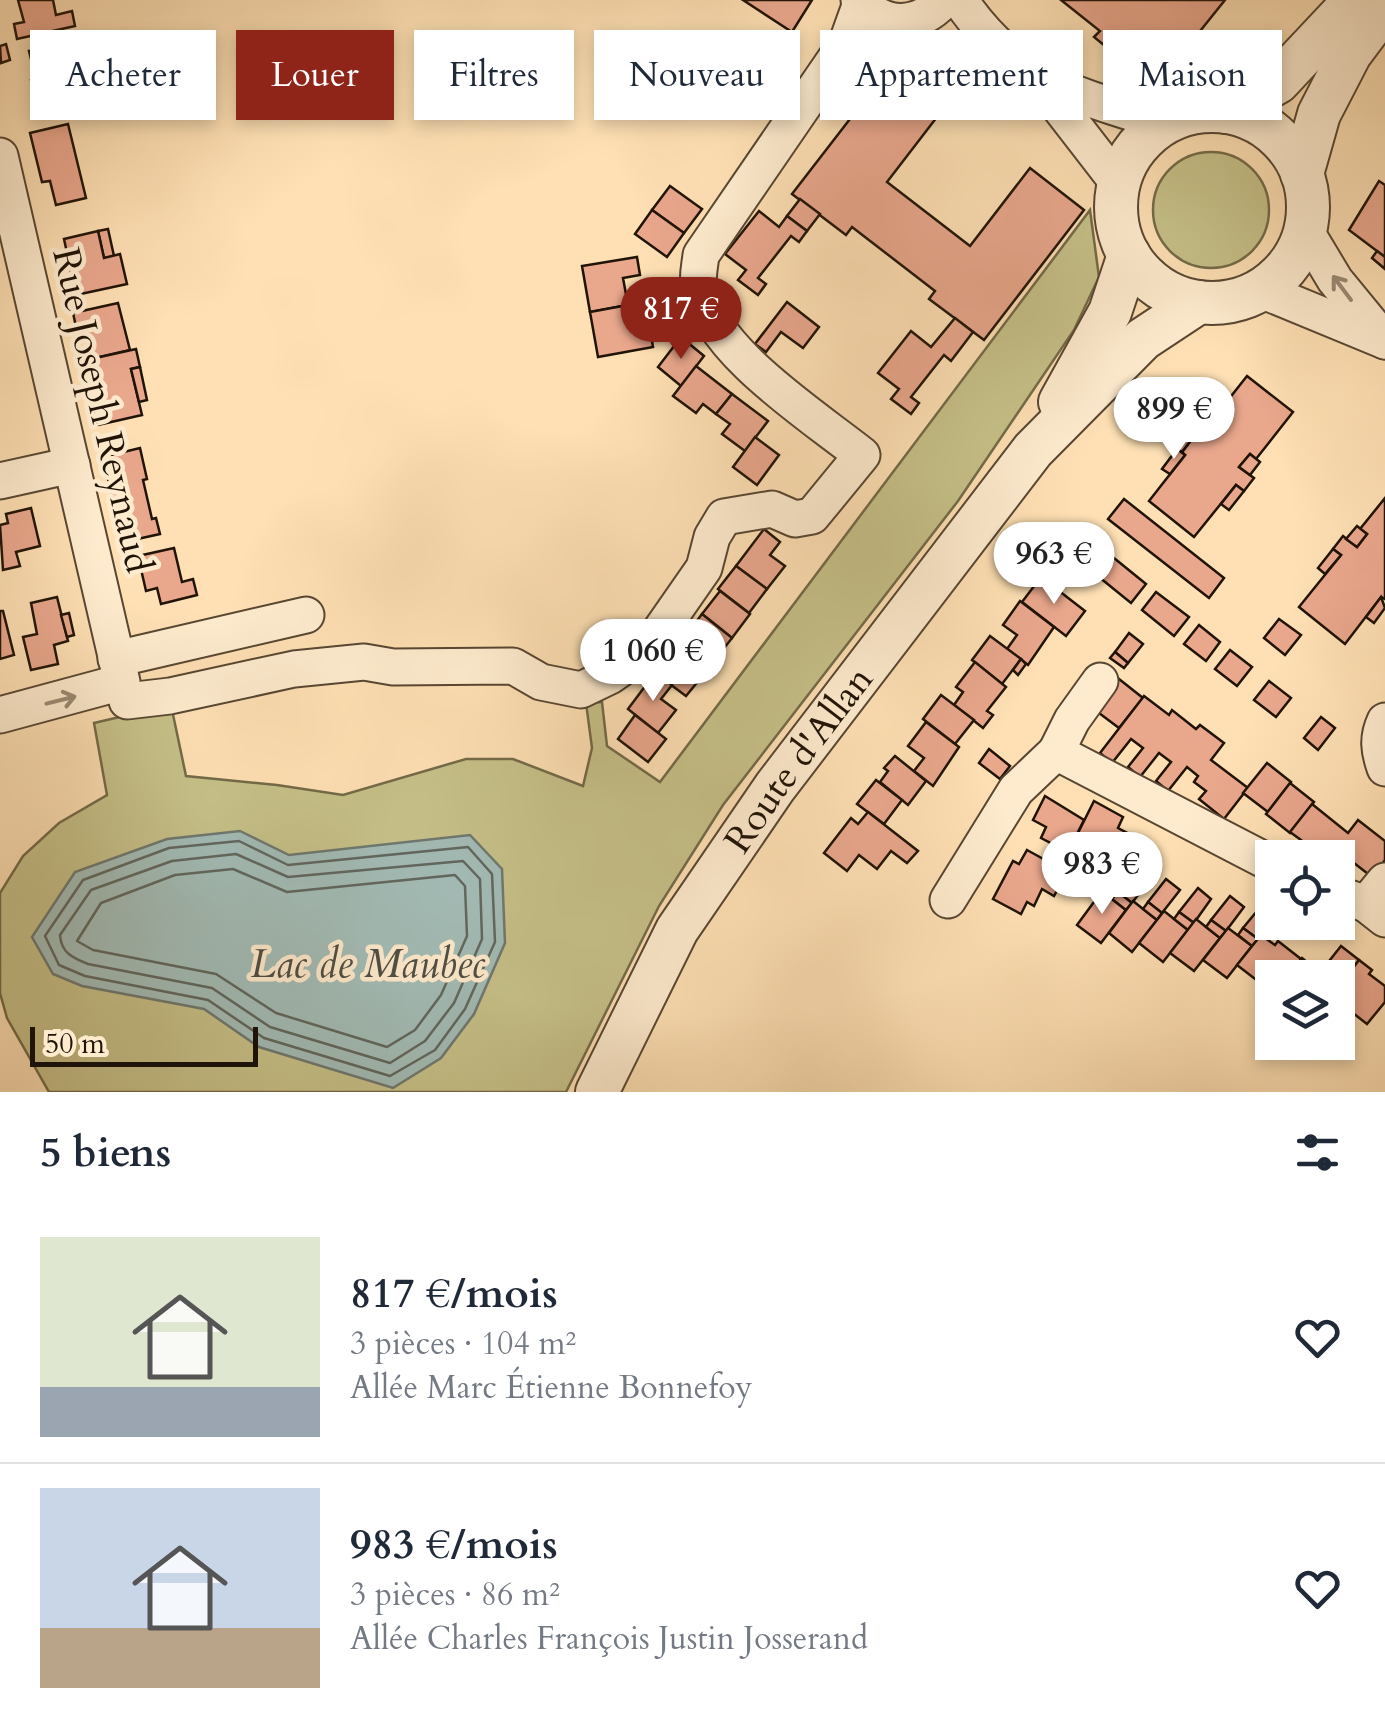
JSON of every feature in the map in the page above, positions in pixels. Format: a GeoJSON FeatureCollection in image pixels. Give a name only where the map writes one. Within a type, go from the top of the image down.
{"type":"FeatureCollection","features":[{"type":"Feature","properties":{"kind":"street"},"geometry":{"type":"LineString","coordinates":[[960,0],[982,30]]}},
{"type":"Feature","properties":{"kind":"street"},"geometry":{"type":"LineString","coordinates":[[1282,78],[1354,0]]}},
{"type":"Feature","properties":{"kind":"street"},"geometry":{"type":"LineString","coordinates":[[1302,174],[1319,114],[1350,54],[1385,7]]}},
{"type":"Feature","properties":{"kind":"street"},"geometry":{"type":"LineString","coordinates":[[122,681],[170,696],[294,668],[364,662],[394,666],[512,666],[541,682],[581,690],[610,676],[647,650],[704,568],[712,537],[724,517],[772,510],[795,519],[812,516],[862,455],[752,369],[723,334],[705,306],[698,283],[701,255],[847,42],[894,9],[955,30]]}},
{"type":"Feature","properties":{"kind":"street"},"geometry":{"type":"LineString","coordinates":[[1083,94],[1165,123]]}},
{"type":"Feature","properties":{"kind":"street"},"geometry":{"type":"LineString","coordinates":[[1069,120],[1119,184]]}},
{"type":"Feature","properties":{"kind":"street"},"geometry":{"type":"LineString","coordinates":[[1174,120],[1136,148],[1119,184],[1117,220],[1129,256],[1139,270],[1166,291],[1199,302],[1232,301],[1261,290],[1289,264],[1305,230],[1308,211],[1302,174],[1286,148],[1264,127],[1246,120]]}},
{"type":"Feature","properties":{"kind":"street","name":"Rue Joseph Reynaud"},"geometry":{"type":"LineString","coordinates":[[0,156],[122,681]]}},
{"type":"Feature","properties":{"kind":"street"},"geometry":{"type":"LineString","coordinates":[[1305,230],[1335,280],[1385,341]]}},
{"type":"Feature","properties":{"kind":"street","name":"Route d'Allan"},"geometry":{"type":"LineString","coordinates":[[1033,450],[1110,312],[1129,256]]}},
{"type":"Feature","properties":{"kind":"street"},"geometry":{"type":"LineString","coordinates":[[1261,290],[1385,341]]}},
{"type":"Feature","properties":{"kind":"street","name":"Route d'Allan"},"geometry":{"type":"LineString","coordinates":[[598,1092],[677,930],[775,787],[1033,450],[1143,339],[1199,302]]}},
{"type":"Feature","properties":{"kind":"street"},"geometry":{"type":"LineString","coordinates":[[0,481],[72,466]]}},
{"type":"Feature","properties":{"kind":"street"},"geometry":{"type":"LineString","coordinates":[[0,714],[122,681],[306,614]]}},
{"type":"Feature","properties":{"kind":"street"},"geometry":{"type":"LineString","coordinates":[[948,900],[1016,790],[1056,752],[1072,720],[1100,681]]}},
{"type":"Feature","properties":{"kind":"street"},"geometry":{"type":"LineString","coordinates":[[1385,720],[1379,750],[1385,768]]}},
{"type":"Feature","properties":{"kind":"street"},"geometry":{"type":"LineString","coordinates":[[1056,752],[1255,855]]}},
{"type":"Feature","properties":{"kind":"shaded area"},"geometry":{"type":"Polygon","coordinates":[[[1211,152],[1233,156],[1252,169],[1265,188],[1269,210],[1265,232],[1252,251],[1233,264],[1211,268],[1189,264],[1170,251],[1157,232],[1153,210],[1157,188],[1170,169],[1189,156],[1211,152]]]}},
{"type":"Feature","properties":{"kind":"shaded area"},"geometry":{"type":"Polygon","coordinates":[[[1090,210],[1099,277],[1074,330],[958,501],[723,805],[659,906],[566,1092],[49,1092],[7,1018],[0,993],[0,893],[23,856],[59,823],[107,795],[94,723],[171,705],[186,776],[343,795],[466,759],[513,759],[583,786],[592,748],[586,703],[602,702],[607,746],[660,782],[1090,210]]]}},
{"type":"Feature","properties":{"kind":"water","name":"Lac de Maubec"},"geometry":{"type":"Polygon","coordinates":[[[240,831],[289,855],[470,835],[502,869],[505,943],[474,1014],[441,1058],[393,1088],[259,1047],[204,1009],[82,986],[53,974],[32,937],[75,872],[167,839],[240,831]]]}},
{"type":"Feature","properties":{"kind":"building"},"geometry":{"type":"Polygon","coordinates":[[[18,0],[53,0],[56,15],[72,11],[75,26],[30,30],[30,36],[17,39],[14,24],[24,22],[18,0]]]}},
{"type":"Feature","properties":{"kind":"building"},"geometry":{"type":"Polygon","coordinates":[[[743,0],[812,0],[793,30],[743,0]]]}},
{"type":"Feature","properties":{"kind":"building"},"geometry":{"type":"Polygon","coordinates":[[[1061,0],[1225,0],[1201,30],[1103,30],[1103,44],[1094,37],[1100,31],[1061,0]]]}},
{"type":"Feature","properties":{"kind":"building"},"geometry":{"type":"Polygon","coordinates":[[[6,44],[10,60],[1,63],[0,46],[6,44]]]}},
{"type":"Feature","properties":{"kind":"building"},"geometry":{"type":"Polygon","coordinates":[[[849,120],[935,120],[887,182],[970,246],[1030,168],[1084,210],[984,340],[929,299],[935,291],[852,227],[846,235],[792,194],[849,120]]]}},
{"type":"Feature","properties":{"kind":"building"},"geometry":{"type":"Polygon","coordinates":[[[68,124],[86,198],[56,205],[50,181],[42,182],[30,133],[68,124]]]}},
{"type":"Feature","properties":{"kind":"building"},"geometry":{"type":"Polygon","coordinates":[[[1379,181],[1385,185],[1385,257],[1349,230],[1379,181]]]}},
{"type":"Feature","properties":{"kind":"building"},"geometry":{"type":"Polygon","coordinates":[[[670,186],[702,209],[684,233],[652,210],[670,186]]]}},
{"type":"Feature","properties":{"kind":"building"},"geometry":{"type":"Polygon","coordinates":[[[800,199],[820,214],[807,231],[787,216],[800,199]]]}},
{"type":"Feature","properties":{"kind":"building"},"geometry":{"type":"Polygon","coordinates":[[[652,210],[684,233],[667,257],[635,234],[652,210]]]}},
{"type":"Feature","properties":{"kind":"building"},"geometry":{"type":"Polygon","coordinates":[[[759,211],[779,227],[787,216],[807,231],[799,242],[791,236],[758,278],[766,284],[758,295],[738,280],[746,270],[725,254],[759,211]]]}},
{"type":"Feature","properties":{"kind":"building"},"geometry":{"type":"Polygon","coordinates":[[[108,229],[114,256],[104,258],[98,231],[108,229]]]}},
{"type":"Feature","properties":{"kind":"building"},"geometry":{"type":"Polygon","coordinates":[[[98,231],[104,258],[120,254],[127,284],[76,295],[64,239],[98,231]]]}},
{"type":"Feature","properties":{"kind":"building"},"geometry":{"type":"Polygon","coordinates":[[[1377,251],[1385,257],[1385,269],[1372,258],[1377,251]]]}},
{"type":"Feature","properties":{"kind":"building"},"geometry":{"type":"Polygon","coordinates":[[[637,257],[640,275],[623,278],[628,305],[590,312],[582,266],[637,257]]]}},
{"type":"Feature","properties":{"kind":"building"},"geometry":{"type":"Polygon","coordinates":[[[787,302],[819,327],[803,348],[781,332],[766,352],[755,344],[787,302]]]}},
{"type":"Feature","properties":{"kind":"building"},"geometry":{"type":"Polygon","coordinates":[[[118,303],[130,350],[91,359],[86,334],[78,336],[73,313],[118,303]]]}},
{"type":"Feature","properties":{"kind":"building"},"geometry":{"type":"Polygon","coordinates":[[[628,305],[633,332],[650,329],[653,347],[598,357],[590,312],[628,305]]]}},
{"type":"Feature","properties":{"kind":"building"},"geometry":{"type":"Polygon","coordinates":[[[955,318],[973,332],[951,361],[944,355],[911,397],[919,403],[911,414],[891,399],[899,389],[878,373],[911,331],[931,347],[955,318]]]}},
{"type":"Feature","properties":{"kind":"building"},"geometry":{"type":"Polygon","coordinates":[[[681,337],[704,356],[681,386],[658,367],[681,337]]]}},
{"type":"Feature","properties":{"kind":"building"},"geometry":{"type":"Polygon","coordinates":[[[136,349],[140,367],[131,369],[142,415],[98,425],[92,401],[100,399],[91,359],[136,349]]]}},
{"type":"Feature","properties":{"kind":"building"},"geometry":{"type":"Polygon","coordinates":[[[696,366],[732,394],[716,414],[703,404],[696,413],[673,396],[696,366]]]}},
{"type":"Feature","properties":{"kind":"building"},"geometry":{"type":"Polygon","coordinates":[[[140,367],[147,400],[139,402],[131,369],[140,367]]]}},
{"type":"Feature","properties":{"kind":"building"},"geometry":{"type":"Polygon","coordinates":[[[1247,376],[1293,412],[1256,459],[1250,454],[1239,467],[1254,478],[1244,491],[1236,485],[1194,537],[1149,501],[1185,455],[1182,452],[1192,439],[1185,433],[1200,415],[1210,423],[1247,376]]]}},
{"type":"Feature","properties":{"kind":"building"},"geometry":{"type":"Polygon","coordinates":[[[732,394],[768,421],[745,451],[722,434],[730,424],[716,414],[732,394]]]}},
{"type":"Feature","properties":{"kind":"building"},"geometry":{"type":"Polygon","coordinates":[[[1217,399],[1225,405],[1210,423],[1202,417],[1217,399]]]}},
{"type":"Feature","properties":{"kind":"building"},"geometry":{"type":"Polygon","coordinates":[[[1185,433],[1192,439],[1182,452],[1174,447],[1185,433]]]}},
{"type":"Feature","properties":{"kind":"building"},"geometry":{"type":"Polygon","coordinates":[[[755,437],[779,455],[757,485],[733,467],[755,437]]]}},
{"type":"Feature","properties":{"kind":"building"},"geometry":{"type":"Polygon","coordinates":[[[140,448],[152,519],[156,518],[160,534],[133,540],[128,515],[117,518],[103,457],[140,448]]]}},
{"type":"Feature","properties":{"kind":"building"},"geometry":{"type":"Polygon","coordinates":[[[1177,449],[1185,455],[1170,474],[1162,469],[1177,449]]]}},
{"type":"Feature","properties":{"kind":"building"},"geometry":{"type":"Polygon","coordinates":[[[1250,454],[1260,462],[1250,475],[1239,467],[1250,454]]]}},
{"type":"Feature","properties":{"kind":"building"},"geometry":{"type":"Polygon","coordinates":[[[1236,485],[1244,491],[1229,510],[1221,504],[1236,485]]]}},
{"type":"Feature","properties":{"kind":"building"},"geometry":{"type":"Polygon","coordinates":[[[1385,498],[1385,599],[1381,597],[1345,644],[1299,607],[1341,555],[1333,549],[1343,536],[1357,547],[1367,534],[1360,529],[1385,498]]]}},
{"type":"Feature","properties":{"kind":"building"},"geometry":{"type":"Polygon","coordinates":[[[1124,499],[1224,578],[1209,598],[1108,519],[1124,499]]]}},
{"type":"Feature","properties":{"kind":"building"},"geometry":{"type":"Polygon","coordinates":[[[31,508],[40,546],[16,552],[20,566],[3,570],[0,525],[8,523],[6,514],[31,508]]]}},
{"type":"Feature","properties":{"kind":"building"},"geometry":{"type":"Polygon","coordinates":[[[1357,526],[1367,534],[1357,547],[1346,539],[1357,526]]]}},
{"type":"Feature","properties":{"kind":"building"},"geometry":{"type":"Polygon","coordinates":[[[764,529],[780,542],[770,555],[785,566],[767,589],[736,566],[764,529]]]}},
{"type":"Feature","properties":{"kind":"building"},"geometry":{"type":"Polygon","coordinates":[[[1093,541],[1146,584],[1131,603],[1078,560],[1093,541]]]}},
{"type":"Feature","properties":{"kind":"building"},"geometry":{"type":"Polygon","coordinates":[[[174,548],[182,582],[193,579],[197,595],[161,604],[157,588],[146,591],[138,556],[174,548]]]}},
{"type":"Feature","properties":{"kind":"building"},"geometry":{"type":"Polygon","coordinates":[[[1333,549],[1341,555],[1325,574],[1318,568],[1333,549]]]}},
{"type":"Feature","properties":{"kind":"building"},"geometry":{"type":"Polygon","coordinates":[[[736,566],[767,589],[749,613],[718,589],[736,566]]]}},
{"type":"Feature","properties":{"kind":"building"},"geometry":{"type":"Polygon","coordinates":[[[1041,577],[1085,611],[1066,636],[1022,602],[1041,577]]]}},
{"type":"Feature","properties":{"kind":"building"},"geometry":{"type":"Polygon","coordinates":[[[720,591],[750,614],[732,638],[702,614],[720,591]]]}},
{"type":"Feature","properties":{"kind":"building"},"geometry":{"type":"Polygon","coordinates":[[[1156,592],[1189,617],[1174,636],[1142,610],[1156,592]]]}},
{"type":"Feature","properties":{"kind":"building"},"geometry":{"type":"Polygon","coordinates":[[[57,597],[68,641],[54,645],[58,664],[31,670],[23,637],[37,634],[31,603],[57,597]]]}},
{"type":"Feature","properties":{"kind":"building"},"geometry":{"type":"Polygon","coordinates":[[[1381,597],[1385,608],[1374,623],[1366,617],[1381,597]]]}},
{"type":"Feature","properties":{"kind":"building"},"geometry":{"type":"Polygon","coordinates":[[[1020,601],[1054,627],[1028,665],[1007,649],[1017,635],[1003,625],[1020,601]]]}},
{"type":"Feature","properties":{"kind":"building"},"geometry":{"type":"Polygon","coordinates":[[[0,611],[14,655],[0,659],[0,611]]]}},
{"type":"Feature","properties":{"kind":"building"},"geometry":{"type":"Polygon","coordinates":[[[69,613],[74,635],[67,637],[61,615],[69,613]]]}},
{"type":"Feature","properties":{"kind":"building"},"geometry":{"type":"Polygon","coordinates":[[[702,614],[732,638],[714,661],[684,638],[702,614]]]}},
{"type":"Feature","properties":{"kind":"building"},"geometry":{"type":"Polygon","coordinates":[[[1279,619],[1301,635],[1285,655],[1264,638],[1279,619]]]}},
{"type":"Feature","properties":{"kind":"building"},"geometry":{"type":"Polygon","coordinates":[[[1199,625],[1220,642],[1206,661],[1184,644],[1199,625]]]}},
{"type":"Feature","properties":{"kind":"building"},"geometry":{"type":"Polygon","coordinates":[[[1129,633],[1143,644],[1128,663],[1115,652],[1129,633]]]}},
{"type":"Feature","properties":{"kind":"building"},"geometry":{"type":"Polygon","coordinates":[[[990,636],[1021,659],[1002,684],[972,660],[990,636]]]}},
{"type":"Feature","properties":{"kind":"building"},"geometry":{"type":"Polygon","coordinates":[[[682,637],[698,649],[688,662],[704,674],[686,696],[655,673],[682,637]]]}},
{"type":"Feature","properties":{"kind":"building"},"geometry":{"type":"Polygon","coordinates":[[[1230,650],[1252,667],[1237,686],[1215,669],[1230,650]]]}},
{"type":"Feature","properties":{"kind":"building"},"geometry":{"type":"Polygon","coordinates":[[[1115,652],[1128,663],[1124,668],[1110,658],[1115,652]]]}},
{"type":"Feature","properties":{"kind":"building"},"geometry":{"type":"Polygon","coordinates":[[[1021,659],[1026,664],[1018,675],[1013,670],[1021,659]]]}},
{"type":"Feature","properties":{"kind":"building"},"geometry":{"type":"Polygon","coordinates":[[[975,662],[1006,687],[987,711],[993,715],[983,728],[954,705],[963,692],[956,687],[975,662]]]}},
{"type":"Feature","properties":{"kind":"building"},"geometry":{"type":"Polygon","coordinates":[[[655,673],[672,685],[661,699],[676,710],[658,733],[628,709],[655,673]]]}},
{"type":"Feature","properties":{"kind":"building"},"geometry":{"type":"Polygon","coordinates":[[[1119,679],[1143,698],[1119,728],[1095,710],[1119,679]]]}},
{"type":"Feature","properties":{"kind":"building"},"geometry":{"type":"Polygon","coordinates":[[[1269,681],[1291,698],[1276,717],[1254,700],[1269,681]]]}},
{"type":"Feature","properties":{"kind":"building"},"geometry":{"type":"Polygon","coordinates":[[[941,695],[974,720],[955,744],[923,719],[941,695]]]}},
{"type":"Feature","properties":{"kind":"building"},"geometry":{"type":"Polygon","coordinates":[[[1144,696],[1169,715],[1172,710],[1196,729],[1200,725],[1224,743],[1211,760],[1248,788],[1224,819],[1199,799],[1206,791],[1194,782],[1198,776],[1187,767],[1168,791],[1156,781],[1171,762],[1159,753],[1140,777],[1128,767],[1143,748],[1131,739],[1112,763],[1100,753],[1144,696]]]}},
{"type":"Feature","properties":{"kind":"building"},"geometry":{"type":"Polygon","coordinates":[[[635,715],[666,739],[648,762],[618,739],[635,715]]]}},
{"type":"Feature","properties":{"kind":"building"},"geometry":{"type":"Polygon","coordinates":[[[1321,717],[1335,728],[1318,750],[1304,738],[1321,717]]]}},
{"type":"Feature","properties":{"kind":"building"},"geometry":{"type":"Polygon","coordinates":[[[926,722],[959,747],[933,786],[914,771],[924,758],[908,746],[926,722]]]}},
{"type":"Feature","properties":{"kind":"building"},"geometry":{"type":"Polygon","coordinates":[[[989,749],[1010,766],[1000,779],[979,763],[989,749]]]}},
{"type":"Feature","properties":{"kind":"building"},"geometry":{"type":"Polygon","coordinates":[[[895,756],[926,781],[908,805],[880,782],[888,771],[884,768],[895,756]]]}},
{"type":"Feature","properties":{"kind":"building"},"geometry":{"type":"Polygon","coordinates":[[[1267,763],[1291,782],[1268,812],[1243,793],[1267,763]]]}},
{"type":"Feature","properties":{"kind":"building"},"geometry":{"type":"Polygon","coordinates":[[[876,780],[902,800],[884,824],[857,804],[876,780]]]}},
{"type":"Feature","properties":{"kind":"building"},"geometry":{"type":"Polygon","coordinates":[[[1290,783],[1314,802],[1290,833],[1266,814],[1290,783]]]}},
{"type":"Feature","properties":{"kind":"building"},"geometry":{"type":"Polygon","coordinates":[[[1045,796],[1084,820],[1068,852],[1041,838],[1046,827],[1033,820],[1045,796]]]}},
{"type":"Feature","properties":{"kind":"building"},"geometry":{"type":"Polygon","coordinates":[[[1094,801],[1123,817],[1118,828],[1133,836],[1112,864],[1101,858],[1103,854],[1075,839],[1094,801]]]}},
{"type":"Feature","properties":{"kind":"building"},"geometry":{"type":"Polygon","coordinates":[[[1312,804],[1348,833],[1358,820],[1385,841],[1385,860],[1372,877],[1355,864],[1355,840],[1301,840],[1290,832],[1312,804]]]}},
{"type":"Feature","properties":{"kind":"building"},"geometry":{"type":"Polygon","coordinates":[[[868,812],[918,851],[907,863],[891,851],[877,869],[859,855],[847,871],[824,853],[851,818],[858,824],[868,812]]]}},
{"type":"Feature","properties":{"kind":"building"},"geometry":{"type":"Polygon","coordinates":[[[1027,850],[1067,872],[1054,896],[1042,889],[1034,906],[1027,902],[1021,914],[993,899],[1013,861],[1019,864],[1027,850]]]}},
{"type":"Feature","properties":{"kind":"building"},"geometry":{"type":"Polygon","coordinates":[[[1136,869],[1150,879],[1132,903],[1118,892],[1136,869]]]}},
{"type":"Feature","properties":{"kind":"building"},"geometry":{"type":"Polygon","coordinates":[[[1166,879],[1180,890],[1162,913],[1148,902],[1166,879]]]}},
{"type":"Feature","properties":{"kind":"building"},"geometry":{"type":"Polygon","coordinates":[[[1198,888],[1211,899],[1194,923],[1179,912],[1198,888]]]}},
{"type":"Feature","properties":{"kind":"building"},"geometry":{"type":"Polygon","coordinates":[[[1102,891],[1126,910],[1101,943],[1077,925],[1102,891]]]}},
{"type":"Feature","properties":{"kind":"building"},"geometry":{"type":"Polygon","coordinates":[[[1118,892],[1132,903],[1126,910],[1112,899],[1118,892]]]}},
{"type":"Feature","properties":{"kind":"building"},"geometry":{"type":"Polygon","coordinates":[[[1230,896],[1244,907],[1226,931],[1211,920],[1230,896]]]}},
{"type":"Feature","properties":{"kind":"building"},"geometry":{"type":"Polygon","coordinates":[[[1133,901],[1157,920],[1132,952],[1109,933],[1133,901]]]}},
{"type":"Feature","properties":{"kind":"building"},"geometry":{"type":"Polygon","coordinates":[[[1148,902],[1162,913],[1157,920],[1143,909],[1148,902]]]}},
{"type":"Feature","properties":{"kind":"building"},"geometry":{"type":"Polygon","coordinates":[[[1164,911],[1188,930],[1163,962],[1139,943],[1164,911]]]}},
{"type":"Feature","properties":{"kind":"building"},"geometry":{"type":"Polygon","coordinates":[[[1179,912],[1194,923],[1188,930],[1174,919],[1179,912]]]}},
{"type":"Feature","properties":{"kind":"building"},"geometry":{"type":"Polygon","coordinates":[[[1255,913],[1255,937],[1243,928],[1255,913]]]}},
{"type":"Feature","properties":{"kind":"building"},"geometry":{"type":"Polygon","coordinates":[[[1196,919],[1220,938],[1194,971],[1170,953],[1196,919]]]}},
{"type":"Feature","properties":{"kind":"building"},"geometry":{"type":"Polygon","coordinates":[[[1211,920],[1226,931],[1220,938],[1206,927],[1211,920]]]}},
{"type":"Feature","properties":{"kind":"building"},"geometry":{"type":"Polygon","coordinates":[[[1228,928],[1252,946],[1227,978],[1203,960],[1228,928]]]}},
{"type":"Feature","properties":{"kind":"building"},"geometry":{"type":"Polygon","coordinates":[[[1243,928],[1257,940],[1252,946],[1238,935],[1243,928]]]}},
{"type":"Feature","properties":{"kind":"building"},"geometry":{"type":"Polygon","coordinates":[[[1257,940],[1275,945],[1278,941],[1301,959],[1255,960],[1255,979],[1237,965],[1257,940]]]}},
{"type":"Feature","properties":{"kind":"building"},"geometry":{"type":"Polygon","coordinates":[[[1341,946],[1359,960],[1355,965],[1355,960],[1330,960],[1341,946]]]}},
{"type":"Feature","properties":{"kind":"building"},"geometry":{"type":"Polygon","coordinates":[[[1359,960],[1385,986],[1385,1002],[1367,1024],[1355,1015],[1355,965],[1359,960]]]}}]}
